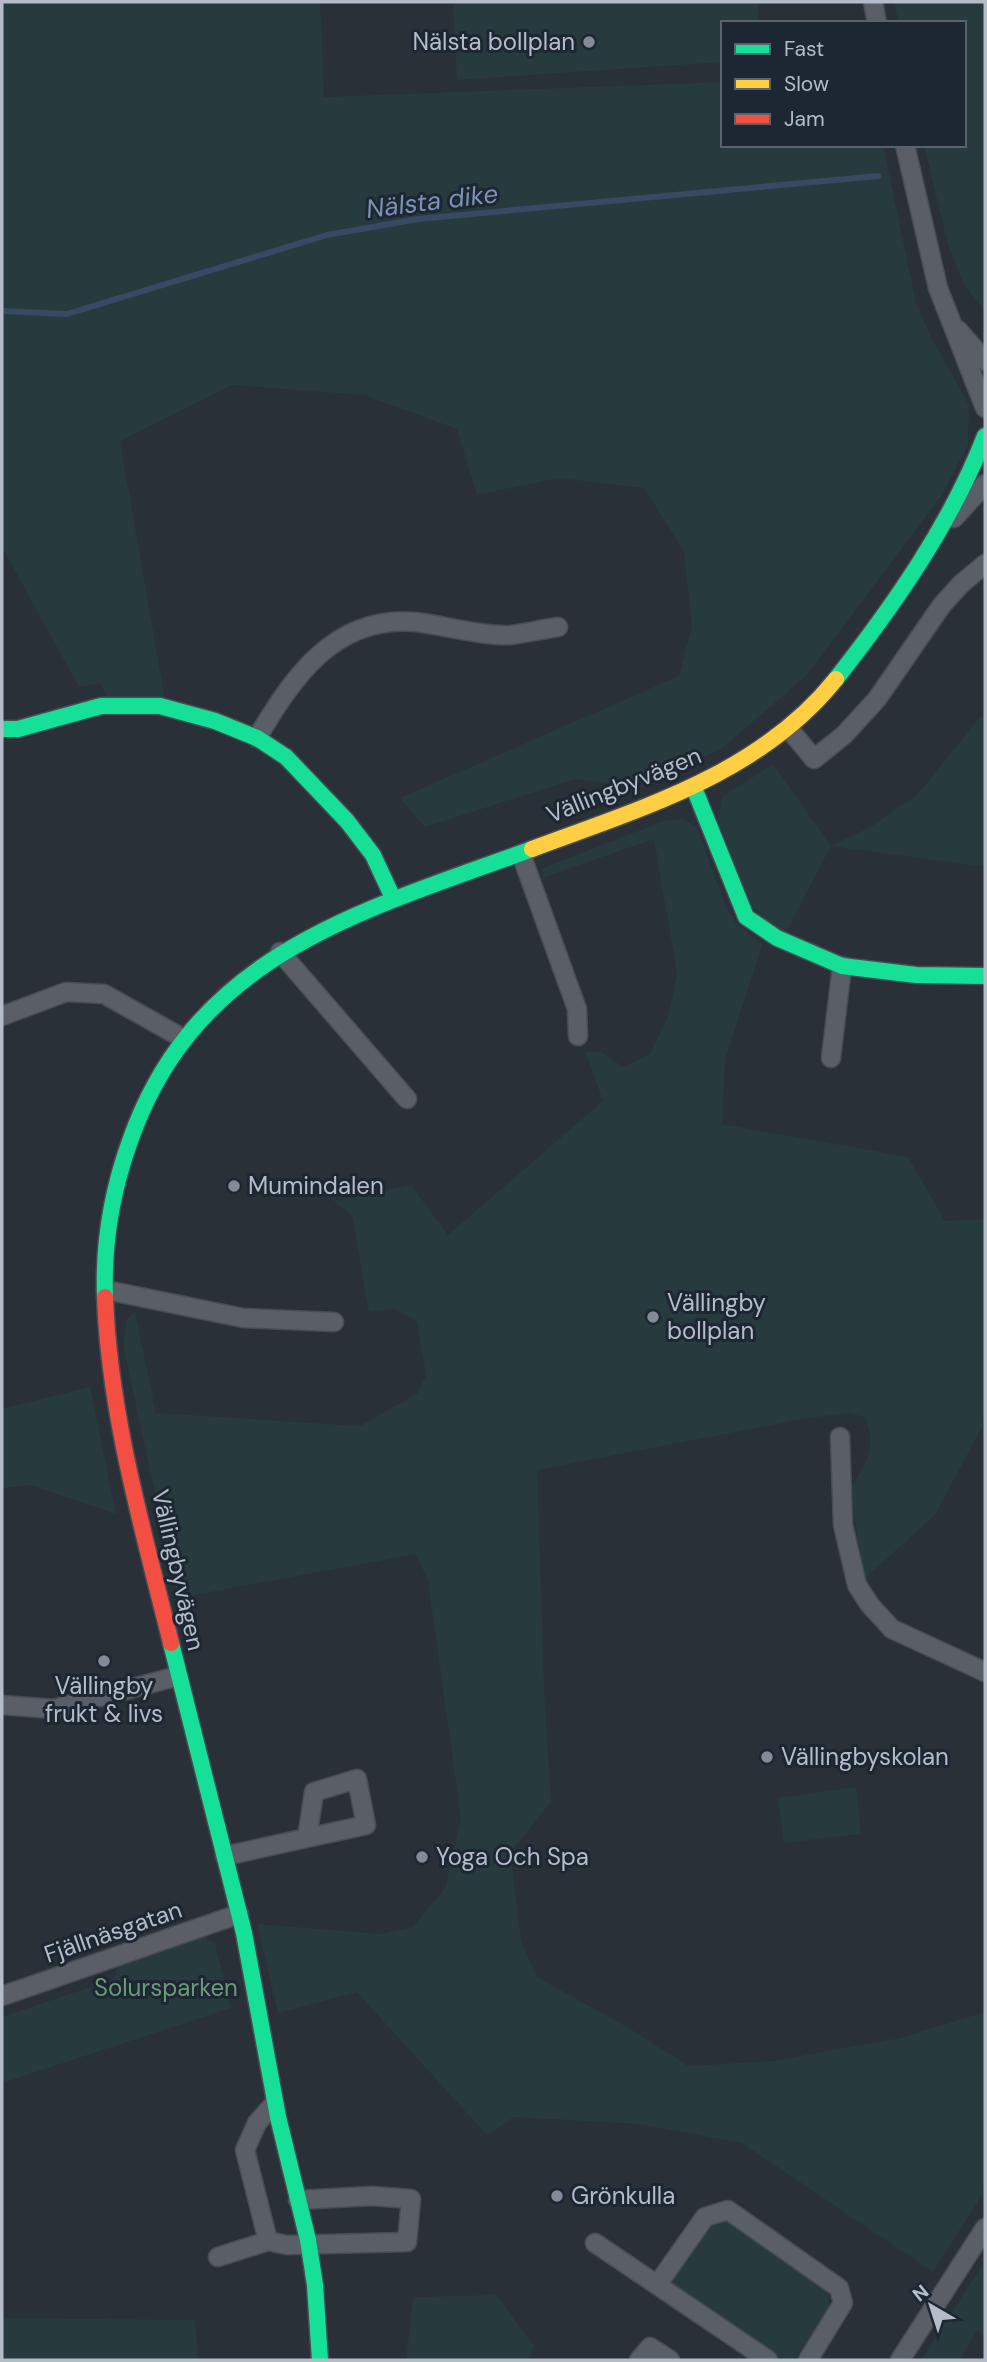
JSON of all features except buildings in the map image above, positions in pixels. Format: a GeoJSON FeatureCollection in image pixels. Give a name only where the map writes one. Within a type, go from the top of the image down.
{"type":"FeatureCollection","features":[{"type":"Feature","properties":{"kind":"street"},"geometry":{"type":"LineString","coordinates":[[873,2],[877,21]]}},
{"type":"Feature","properties":{"kind":"street"},"geometry":{"type":"LineString","coordinates":[[905,147],[934,276],[985,408]]}},
{"type":"Feature","properties":{"kind":"street"},"geometry":{"type":"LineString","coordinates":[[953,324],[985,360]]}},
{"type":"Feature","properties":{"kind":"street","name":"Vällingbyvägen"},"geometry":{"type":"LineString","coordinates":[[935,539],[985,436]]}},
{"type":"Feature","properties":{"kind":"street","name":"Vällingbyvägen"},"geometry":{"type":"LineString","coordinates":[[320,2360],[316,2287],[309,2244],[274,2104],[254,1981],[136,1498],[110,1369],[106,1290],[107,1238],[119,1169],[151,1086],[184,1039],[212,1007],[245,976],[280,952],[326,927],[393,898],[521,854],[694,788],[762,749],[789,729],[830,689],[935,539],[985,484]]}},
{"type":"Feature","properties":{"kind":"street"},"geometry":{"type":"LineString","coordinates":[[789,729],[814,760],[844,735],[877,699],[942,605],[985,564]]}},
{"type":"Feature","properties":{"kind":"street"},"geometry":{"type":"LineString","coordinates":[[257,738],[278,703],[327,647],[335,640],[374,623],[413,622],[508,635],[558,627]]}},
{"type":"Feature","properties":{"kind":"street"},"geometry":{"type":"LineString","coordinates":[[2,729],[18,729],[101,706],[160,706],[257,738],[286,757],[347,821],[373,855],[393,898]]}},
{"type":"Feature","properties":{"kind":"street"},"geometry":{"type":"LineString","coordinates":[[694,788],[746,917],[776,938],[842,966],[984,981]]}},
{"type":"Feature","properties":{"kind":"street"},"geometry":{"type":"LineString","coordinates":[[521,854],[577,1009],[578,1037]]}},
{"type":"Feature","properties":{"kind":"street"},"geometry":{"type":"LineString","coordinates":[[280,952],[407,1099]]}},
{"type":"Feature","properties":{"kind":"street"},"geometry":{"type":"LineString","coordinates":[[831,1058],[842,966]]}},
{"type":"Feature","properties":{"kind":"street"},"geometry":{"type":"LineString","coordinates":[[2,1016],[66,992],[104,993],[184,1039]]}},
{"type":"Feature","properties":{"kind":"street"},"geometry":{"type":"LineString","coordinates":[[106,1290],[243,1318],[334,1322]]}},
{"type":"Feature","properties":{"kind":"street"},"geometry":{"type":"LineString","coordinates":[[841,1437],[843,1525],[857,1585],[870,1605],[892,1629],[985,1672]]}},
{"type":"Feature","properties":{"kind":"street"},"geometry":{"type":"LineString","coordinates":[[2,1705],[54,1709],[178,1676]]}},
{"type":"Feature","properties":{"kind":"street"},"geometry":{"type":"LineString","coordinates":[[225,1856],[307,1838]]}},
{"type":"Feature","properties":{"kind":"street","name":"Fjällnäsgatan"},"geometry":{"type":"LineString","coordinates":[[2,1996],[239,1914]]}},
{"type":"Feature","properties":{"kind":"street"},"geometry":{"type":"LineString","coordinates":[[268,2241],[245,2150],[257,2123],[274,2104]]}},
{"type":"Feature","properties":{"kind":"street"},"geometry":{"type":"LineString","coordinates":[[218,2257],[268,2241],[287,2245],[407,2242],[411,2199],[371,2196],[298,2200]]}},
{"type":"Feature","properties":{"kind":"street"},"geometry":{"type":"LineString","coordinates":[[657,2286],[705,2217],[728,2210],[839,2288],[843,2303],[808,2360]]}},
{"type":"Feature","properties":{"kind":"street"},"geometry":{"type":"LineString","coordinates":[[900,2360],[985,2228]]}},
{"type":"Feature","properties":{"kind":"street"},"geometry":{"type":"LineString","coordinates":[[595,2243],[768,2360]]}},
{"type":"Feature","properties":{"kind":"street"},"geometry":{"type":"LineString","coordinates":[[639,2360],[650,2347],[670,2360]]}},
{"type":"Feature","properties":{"kind":"green space"},"geometry":{"type":"Polygon","coordinates":[[[2,2],[320,2],[324,97],[721,82],[721,147],[883,147],[916,303],[931,337],[969,405],[968,445],[944,492],[806,676],[720,750],[632,787],[575,779],[425,827],[400,798],[679,676],[692,626],[684,551],[644,488],[558,478],[477,495],[457,429],[364,395],[232,385],[120,441],[165,700],[107,697],[101,683],[79,687],[2,547],[2,2]]]}},
{"type":"Feature","properties":{"kind":"green space","name":"Nälsta bollplan"},"geometry":{"type":"Polygon","coordinates":[[[453,2],[758,2],[758,21],[721,21],[721,62],[457,80],[453,2]]]}},
{"type":"Feature","properties":{"kind":"green space"},"geometry":{"type":"Polygon","coordinates":[[[894,2],[985,2],[985,311],[965,286],[948,245],[924,147],[966,147],[966,21],[899,21],[894,2]]]}},
{"type":"Feature","properties":{"kind":"green space"},"geometry":{"type":"Polygon","coordinates":[[[980,717],[985,717],[985,867],[831,846],[872,826],[918,794],[980,717]]]}},
{"type":"Feature","properties":{"kind":"green space"},"geometry":{"type":"Polygon","coordinates":[[[773,764],[831,846],[785,934],[759,915],[746,896],[718,820],[722,797],[773,764]]]}},
{"type":"Feature","properties":{"kind":"green space"},"geometry":{"type":"Polygon","coordinates":[[[681,819],[697,827],[726,907],[736,923],[762,945],[725,1060],[722,1124],[908,1157],[945,1221],[985,1219],[985,1421],[935,1515],[865,1578],[850,1491],[865,1464],[870,1448],[865,1417],[848,1413],[809,1418],[537,1470],[545,1711],[551,1802],[510,1853],[521,1941],[537,1977],[632,2030],[688,2066],[773,2061],[900,2038],[985,2012],[985,2190],[933,2272],[742,2143],[639,2124],[514,2117],[487,2135],[357,1992],[278,2013],[257,1924],[381,1934],[413,1927],[445,1888],[461,1818],[428,1581],[416,1554],[178,1598],[123,1346],[127,1319],[135,1312],[156,1413],[360,1426],[418,1393],[426,1375],[417,1321],[395,1309],[369,1312],[352,1215],[333,1201],[411,1185],[448,1235],[603,1101],[586,1053],[600,1051],[623,1067],[650,1054],[669,1014],[677,973],[654,839],[542,878],[543,868],[664,821],[681,819]]]}},
{"type":"Feature","properties":{"kind":"green space"},"geometry":{"type":"Polygon","coordinates":[[[90,1387],[116,1514],[30,1485],[2,1488],[2,1409],[90,1387]]]}},
{"type":"Feature","properties":{"kind":"green space"},"geometry":{"type":"Polygon","coordinates":[[[856,1787],[861,1834],[784,1843],[778,1798],[856,1787]]]}},
{"type":"Feature","properties":{"kind":"green space","name":"Solursparken"},"geometry":{"type":"Polygon","coordinates":[[[201,1935],[215,1944],[231,2008],[2,2083],[2,2017],[114,1979],[120,1962],[201,1935]]]}},
{"type":"Feature","properties":{"kind":"green space"},"geometry":{"type":"Polygon","coordinates":[[[727,2217],[829,2288],[829,2309],[794,2360],[784,2360],[667,2280],[706,2224],[727,2217]]]}},
{"type":"Feature","properties":{"kind":"green space"},"geometry":{"type":"Polygon","coordinates":[[[985,2261],[985,2336],[977,2331],[959,2360],[921,2360],[985,2261]]]}},
{"type":"Feature","properties":{"kind":"green space"},"geometry":{"type":"Polygon","coordinates":[[[496,2295],[534,2346],[528,2360],[406,2360],[413,2297],[496,2295]]]}},
{"type":"Feature","properties":{"kind":"green space"},"geometry":{"type":"Polygon","coordinates":[[[2,2318],[195,2320],[198,2360],[2,2360],[2,2318]]]}},
{"type":"Feature","properties":{"kind":"waterway","name":"Nälsta dike"},"geometry":{"type":"LineString","coordinates":[[2,311],[67,314],[327,235],[418,219],[878,176]]}},
{"type":"Feature","properties":{"kind":"traffic: fast"},"geometry":{"type":"LineString","coordinates":[[836,679],[920,563],[956,501],[985,436]]}},
{"type":"Feature","properties":{"kind":"traffic: fast"},"geometry":{"type":"LineString","coordinates":[[2,729],[18,729],[101,706],[160,706],[215,721],[257,738],[286,757],[347,821],[373,855],[393,898]]}},
{"type":"Feature","properties":{"kind":"traffic: fast"},"geometry":{"type":"LineString","coordinates":[[694,788],[746,917],[777,938],[842,966],[916,975],[985,976]]}},
{"type":"Feature","properties":{"kind":"traffic: fast"},"geometry":{"type":"LineString","coordinates":[[105,1297],[110,1218],[130,1141],[159,1077],[197,1024],[242,982],[293,947],[348,919],[408,894],[532,849]]}},
{"type":"Feature","properties":{"kind":"traffic: fast"},"geometry":{"type":"LineString","coordinates":[[171,1643],[244,1933],[278,2117],[308,2240],[315,2285],[320,2360]]}},
{"type":"Feature","properties":{"kind":"traffic: slow"},"geometry":{"type":"LineString","coordinates":[[532,849],[656,802],[735,764],[772,740],[806,712],[836,679]]}},
{"type":"Feature","properties":{"kind":"traffic: jam"},"geometry":{"type":"LineString","coordinates":[[105,1297],[120,1428],[171,1643]]}},
{"type":"Feature","properties":{"kind":"place","name":"Nälsta bollplan"},"geometry":{"type":"Point","coordinates":[589,42]}},
{"type":"Feature","properties":{"kind":"place","name":"Mumindalen"},"geometry":{"type":"Point","coordinates":[234,1186]}},
{"type":"Feature","properties":{"kind":"place","name":"Vällingby bollplan"},"geometry":{"type":"Point","coordinates":[653,1317]}},
{"type":"Feature","properties":{"kind":"place","name":"Vällingby frukt & livs"},"geometry":{"type":"Point","coordinates":[104,1661]}},
{"type":"Feature","properties":{"kind":"place","name":"Vällingbyskolan"},"geometry":{"type":"Point","coordinates":[767,1757]}},
{"type":"Feature","properties":{"kind":"place","name":"Yoga Och Spa"},"geometry":{"type":"Point","coordinates":[422,1857]}},
{"type":"Feature","properties":{"kind":"place","name":"Grönkulla"},"geometry":{"type":"Point","coordinates":[557,2196]}}]}
